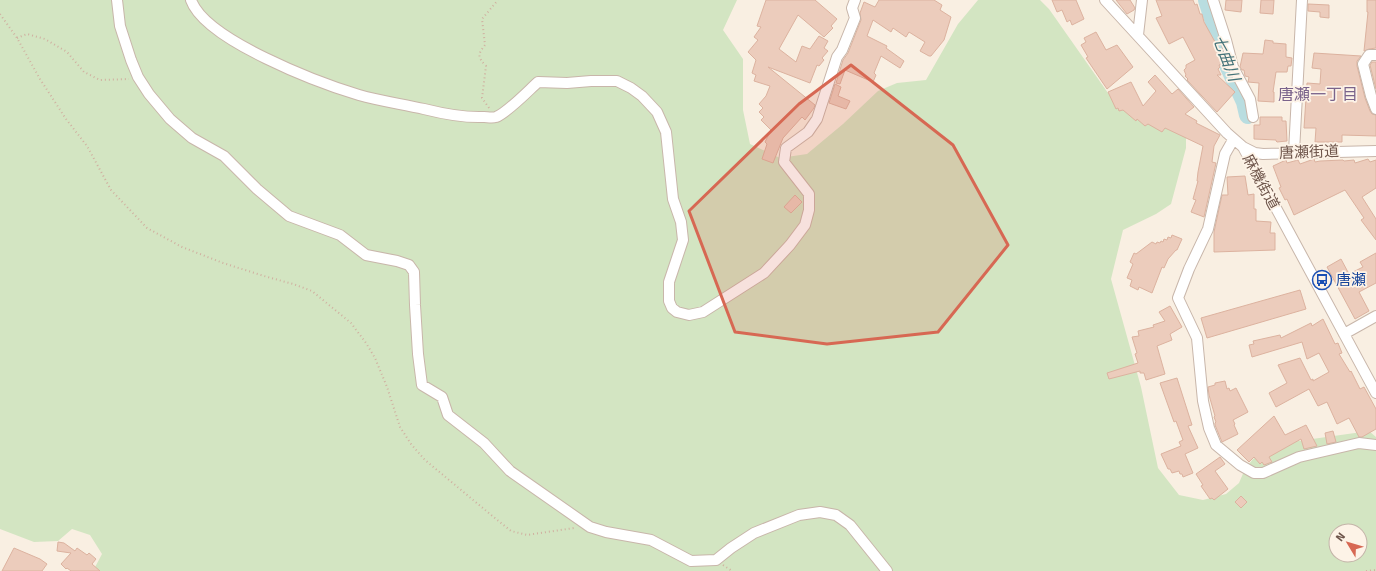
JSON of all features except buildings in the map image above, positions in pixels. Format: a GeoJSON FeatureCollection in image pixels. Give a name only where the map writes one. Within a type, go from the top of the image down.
{"type":"FeatureCollection","features":[{"type":"Feature","properties":{"kind":"street"},"geometry":{"type":"LineString","coordinates":[[191,0],[199,15],[218,31],[294,72],[366,96],[457,117],[495,117],[511,106],[538,82],[567,83],[617,81],[631,88],[642,96],[657,112],[666,132],[673,199],[681,222],[682,240],[669,282],[669,301],[672,308],[677,312],[689,315],[704,312],[764,273],[790,245],[805,225],[810,210],[809,194],[784,162],[786,148],[808,132],[817,118],[837,57],[842,50],[855,18],[852,8],[855,0]]}},
{"type":"Feature","properties":{"kind":"street","name":"麻機街道"},"geometry":{"type":"LineString","coordinates":[[1105,0],[1233,140],[1242,147],[1376,393]]}},
{"type":"Feature","properties":{"kind":"street"},"geometry":{"type":"LineString","coordinates":[[1138,35],[1142,0]]}},
{"type":"Feature","properties":{"kind":"street"},"geometry":{"type":"LineString","coordinates":[[1213,0],[1233,67],[1250,99],[1253,117]]}},
{"type":"Feature","properties":{"kind":"street"},"geometry":{"type":"LineString","coordinates":[[1294,152],[1302,0]]}},
{"type":"Feature","properties":{"kind":"street"},"geometry":{"type":"LineString","coordinates":[[117,1],[120,26],[138,77],[149,94],[170,119],[192,138],[224,156],[257,189],[289,216],[340,235],[366,255],[397,261],[409,266],[414,272],[417,347],[422,385],[442,396],[448,415],[484,443],[510,471],[590,527],[606,532],[651,540],[691,560],[716,560],[754,533],[799,514],[820,512],[836,515],[850,525],[887,571]]}},
{"type":"Feature","properties":{"kind":"street"},"geometry":{"type":"LineString","coordinates":[[1376,55],[1369,55],[1363,64],[1376,109]]}},
{"type":"Feature","properties":{"kind":"street"},"geometry":{"type":"LineString","coordinates":[[1233,140],[1225,154],[1208,229],[1189,269],[1178,298],[1197,338],[1204,401],[1209,428],[1216,445],[1240,465],[1254,473],[1263,473],[1299,456],[1359,443],[1376,445]]}},
{"type":"Feature","properties":{"kind":"street","name":"唐瀬街道"},"geometry":{"type":"LineString","coordinates":[[1242,147],[1255,153],[1263,154],[1376,151]]}},
{"type":"Feature","properties":{"kind":"street"},"geometry":{"type":"LineString","coordinates":[[1344,334],[1376,316]]}},
{"type":"Feature","properties":{"kind":"path"},"geometry":{"type":"LineString","coordinates":[[495,117],[482,98],[486,66],[479,59],[479,52],[485,45],[482,19],[498,0]]}},
{"type":"Feature","properties":{"kind":"path"},"geometry":{"type":"LineString","coordinates":[[0,14],[17,38],[40,79],[66,119],[87,146],[111,190],[147,228],[182,247],[223,263],[312,291],[345,318],[351,323],[375,358],[387,387],[400,427],[411,444],[425,460],[511,531],[527,535],[590,527]]}},
{"type":"Feature","properties":{"kind":"path"},"geometry":{"type":"LineString","coordinates":[[17,38],[28,34],[44,39],[67,52],[84,72],[100,80],[138,77]]}},
{"type":"Feature","properties":{"kind":"path"},"geometry":{"type":"LineString","coordinates":[[1366,571],[1376,570]]}},
{"type":"Feature","properties":{"kind":"highlighted area"},"geometry":{"type":"Polygon","coordinates":[[[851,65],[953,145],[1008,245],[938,332],[827,344],[735,332],[689,211],[799,104],[851,65]]]}},
{"type":"Feature","properties":{"kind":"green space"},"geometry":{"type":"Polygon","coordinates":[[[0,0],[737,0],[723,30],[743,59],[743,110],[750,144],[780,158],[807,154],[843,124],[878,91],[897,83],[926,80],[958,24],[978,0],[1040,0],[1049,9],[1108,93],[1143,121],[1186,130],[1186,148],[1171,204],[1156,214],[1123,230],[1111,279],[1141,387],[1158,468],[1179,495],[1203,500],[1226,494],[1239,483],[1245,469],[1253,459],[1277,444],[1369,431],[1376,437],[1376,571],[93,571],[102,554],[90,535],[72,529],[58,541],[34,542],[0,529],[0,0]]]}},
{"type":"Feature","properties":{"kind":"waterway","name":"七曲川"},"geometry":{"type":"LineString","coordinates":[[1207,0],[1227,63],[1245,102],[1248,115]]}},
{"type":"Feature","properties":{"kind":"place","name":"唐瀬"},"geometry":{"type":"Point","coordinates":[1322,280]}},
{"type":"Feature","properties":{"kind":"district","name":"唐瀬一丁目"},"geometry":{"type":"Point","coordinates":[1318,94]}}]}
